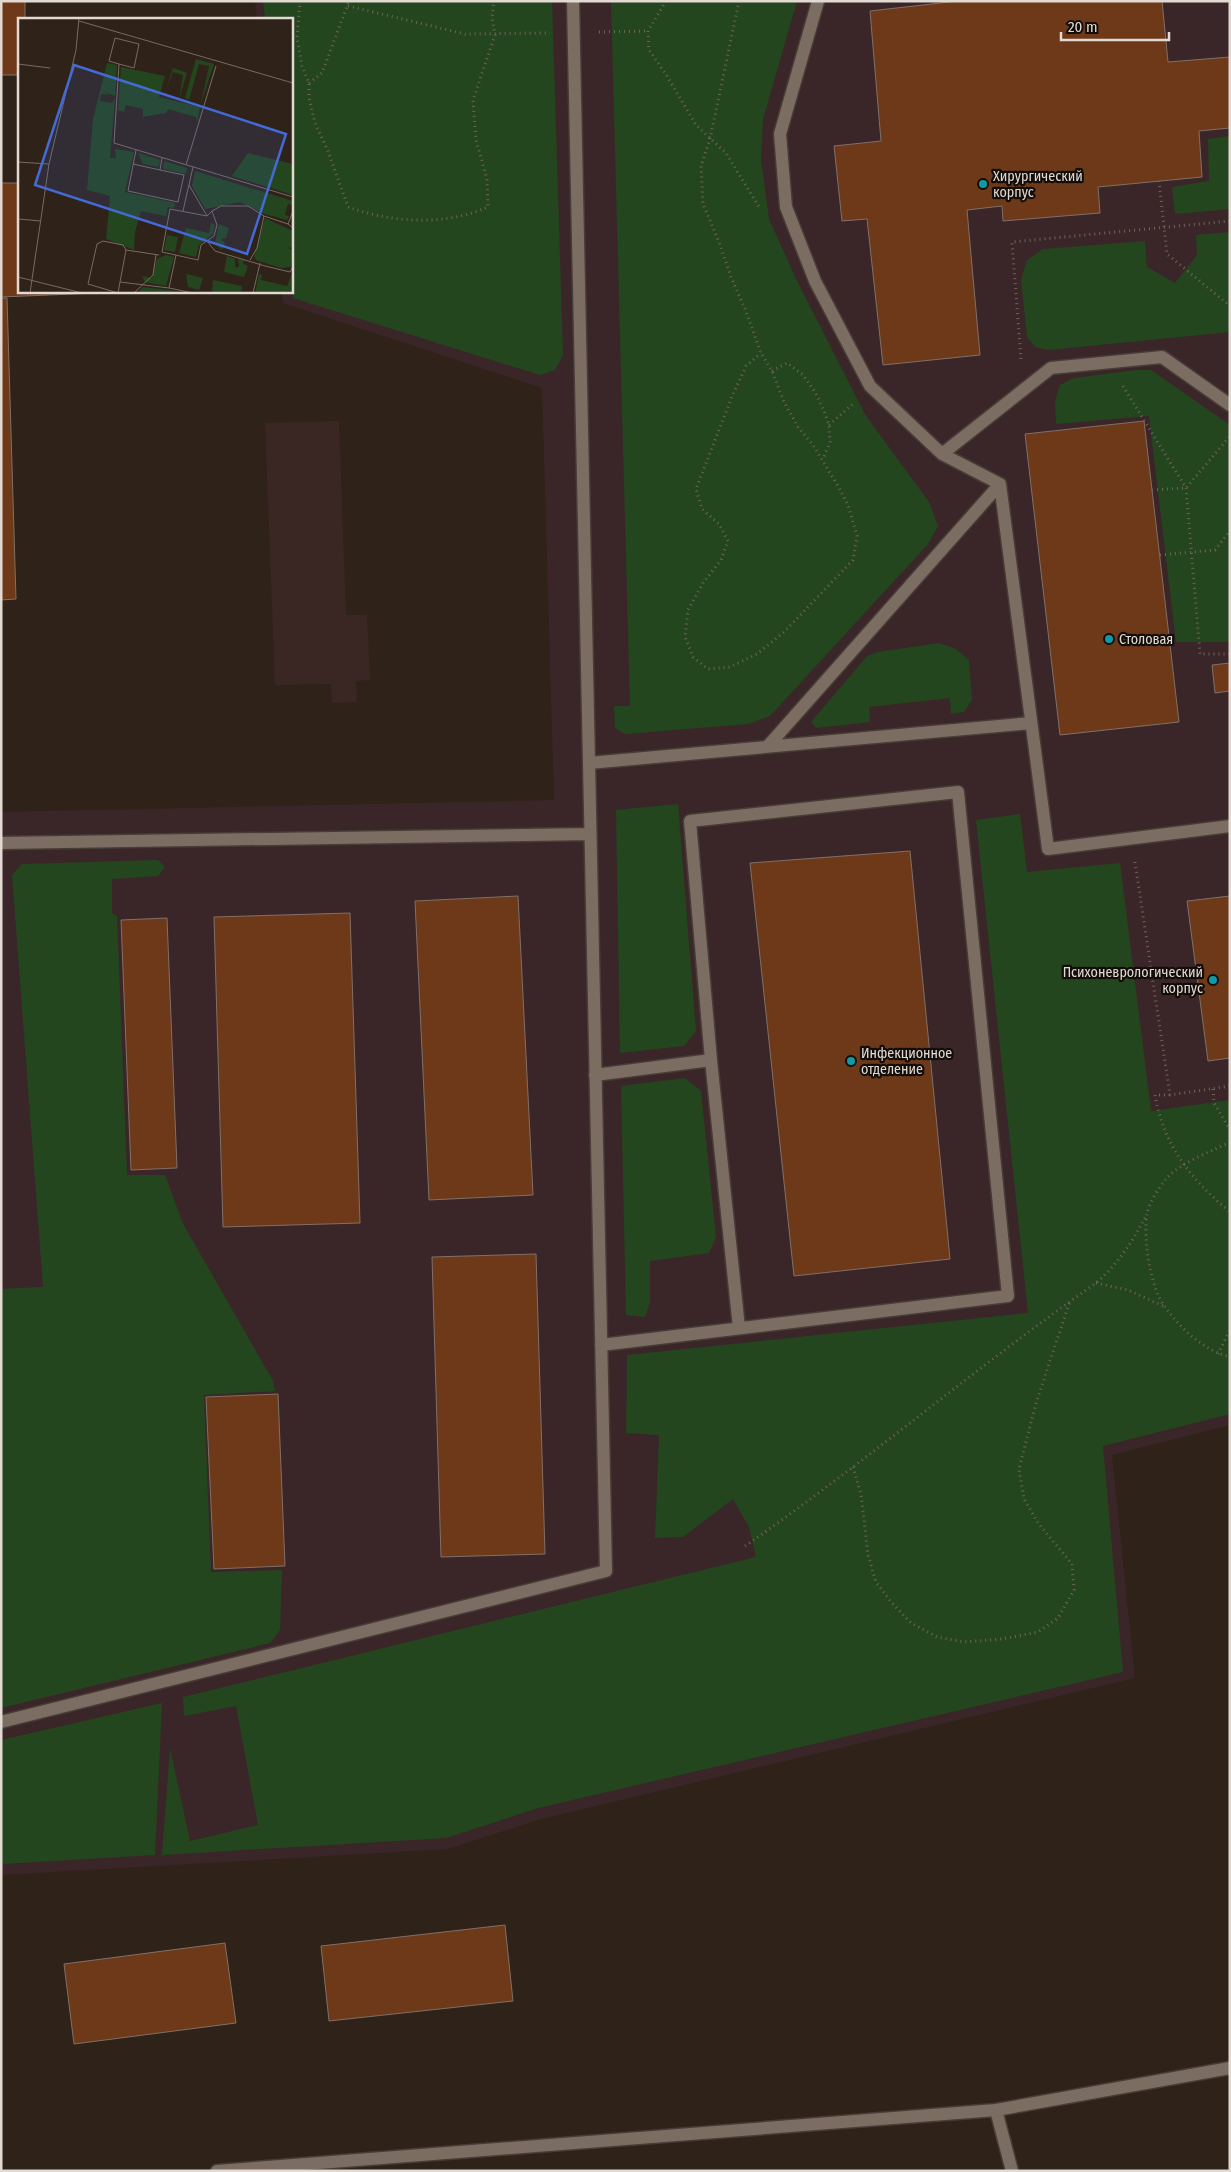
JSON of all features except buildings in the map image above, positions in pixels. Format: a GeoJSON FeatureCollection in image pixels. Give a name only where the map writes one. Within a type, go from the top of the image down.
{"type":"FeatureCollection","features":[{"type":"Feature","properties":{"kind":"street"},"geometry":{"type":"LineString","coordinates":[[1,1722],[606,1571],[573,1]]}},
{"type":"Feature","properties":{"kind":"street"},"geometry":{"type":"LineString","coordinates":[[818,1],[780,134],[786,207],[815,280],[870,386],[942,454],[1000,484]]}},
{"type":"Feature","properties":{"kind":"street"},"geometry":{"type":"LineString","coordinates":[[942,454],[1051,368],[1162,357],[1230,405]]}},
{"type":"Feature","properties":{"kind":"street"},"geometry":{"type":"LineString","coordinates":[[768,746],[1000,484]]}},
{"type":"Feature","properties":{"kind":"street"},"geometry":{"type":"LineString","coordinates":[[1000,484],[1048,849],[1230,826]]}},
{"type":"Feature","properties":{"kind":"street"},"geometry":{"type":"LineString","coordinates":[[589,763],[1031,723]]}},
{"type":"Feature","properties":{"kind":"street"},"geometry":{"type":"LineString","coordinates":[[601,1345],[1008,1296],[958,792],[690,820],[711,1060],[739,1328]]}},
{"type":"Feature","properties":{"kind":"street"},"geometry":{"type":"LineString","coordinates":[[1,843],[590,834]]}},
{"type":"Feature","properties":{"kind":"street"},"geometry":{"type":"LineString","coordinates":[[595,1075],[711,1060]]}},
{"type":"Feature","properties":{"kind":"street"},"geometry":{"type":"LineString","coordinates":[[217,2171],[996,2110],[1230,2068]]}},
{"type":"Feature","properties":{"kind":"street"},"geometry":{"type":"LineString","coordinates":[[996,2110],[1012,2171]]}},
{"type":"Feature","properties":{"kind":"path"},"geometry":{"type":"LineString","coordinates":[[300,1],[297,38],[302,66],[310,83],[309,98],[315,123],[328,151],[348,207],[370,215],[398,220],[431,220],[469,216],[488,207],[487,178],[476,140],[473,100],[495,35],[492,17],[494,1]]}},
{"type":"Feature","properties":{"kind":"path"},"geometry":{"type":"LineString","coordinates":[[666,1],[648,31],[649,50],[696,125],[726,153],[760,208],[786,207]]}},
{"type":"Feature","properties":{"kind":"path"},"geometry":{"type":"LineString","coordinates":[[738,1],[710,139],[701,166],[703,204],[761,353],[772,371],[784,402],[798,427],[823,459],[848,505],[857,536],[853,560],[784,632],[758,654],[730,667],[708,669],[693,658],[685,637],[688,610],[703,583],[721,560],[728,541],[719,524],[702,509],[696,489],[746,366],[761,353]]}},
{"type":"Feature","properties":{"kind":"path"},"geometry":{"type":"LineString","coordinates":[[310,83],[322,73],[349,3],[465,34],[648,31]]}},
{"type":"Feature","properties":{"kind":"path"},"geometry":{"type":"LineString","coordinates":[[1159,181],[1166,254],[1230,306]]}},
{"type":"Feature","properties":{"kind":"path"},"geometry":{"type":"LineString","coordinates":[[1024,389],[1012,242],[1230,221]]}},
{"type":"Feature","properties":{"kind":"path"},"geometry":{"type":"LineString","coordinates":[[1109,362],[1186,488],[1200,654],[1230,654]]}},
{"type":"Feature","properties":{"kind":"path"},"geometry":{"type":"LineString","coordinates":[[772,371],[787,363],[803,375],[815,392],[829,425],[830,442],[823,459]]}},
{"type":"Feature","properties":{"kind":"path"},"geometry":{"type":"LineString","coordinates":[[829,425],[851,407],[870,386]]}},
{"type":"Feature","properties":{"kind":"path"},"geometry":{"type":"LineString","coordinates":[[1152,490],[1186,488],[1230,436]]}},
{"type":"Feature","properties":{"kind":"path"},"geometry":{"type":"LineString","coordinates":[[1160,555],[1215,550],[1230,531]]}},
{"type":"Feature","properties":{"kind":"path"},"geometry":{"type":"LineString","coordinates":[[1131,839],[1170,1095]]}},
{"type":"Feature","properties":{"kind":"path"},"geometry":{"type":"LineString","coordinates":[[1230,1086],[1170,1095],[1155,1095],[1159,1118],[1184,1166],[1202,1187],[1230,1212]]}},
{"type":"Feature","properties":{"kind":"path"},"geometry":{"type":"LineString","coordinates":[[1213,1089],[1214,1102],[1230,1130]]}},
{"type":"Feature","properties":{"kind":"path"},"geometry":{"type":"LineString","coordinates":[[745,1546],[803,1506],[934,1404],[1096,1283],[1114,1267],[1132,1243],[1157,1192],[1168,1176],[1230,1142]]}},
{"type":"Feature","properties":{"kind":"path"},"geometry":{"type":"LineString","coordinates":[[1147,1214],[1147,1254],[1153,1281],[1164,1306],[1195,1341],[1218,1354],[1230,1357]]}},
{"type":"Feature","properties":{"kind":"path"},"geometry":{"type":"LineString","coordinates":[[1096,1283],[1128,1290],[1164,1306]]}},
{"type":"Feature","properties":{"kind":"path"},"geometry":{"type":"LineString","coordinates":[[854,1467],[861,1494],[868,1555],[876,1582],[891,1602],[912,1622],[937,1637],[964,1642],[1002,1639],[1038,1632],[1058,1618],[1074,1590],[1072,1564],[1038,1523],[1024,1499],[1019,1469],[1036,1403],[1070,1301]]}},
{"type":"Feature","properties":{"kind":"path"},"geometry":{"type":"LineString","coordinates":[[1218,1354],[1230,1330]]}},
{"type":"Feature","properties":{"kind":"shaded area"},"geometry":{"type":"Polygon","coordinates":[[[255,1],[1230,1],[1230,1425],[1112,1455],[1135,1678],[541,1819],[448,1849],[1,1875],[1,812],[554,800],[542,388],[283,303],[282,292],[292,292],[292,18],[257,18],[255,1]]]}},
{"type":"Feature","properties":{"kind":"shaded area"},"geometry":{"type":"Polygon","coordinates":[[[339,421],[346,615],[367,615],[370,680],[356,681],[357,702],[332,703],[331,684],[275,685],[265,423],[339,421]]]}},
{"type":"Feature","properties":{"kind":"green space"},"geometry":{"type":"Polygon","coordinates":[[[263,1],[552,1],[563,355],[555,370],[540,375],[293,298],[292,18],[265,18],[263,1]]]}},
{"type":"Feature","properties":{"kind":"green space"},"geometry":{"type":"Polygon","coordinates":[[[611,1],[797,1],[763,119],[761,160],[769,219],[798,283],[866,416],[929,502],[938,526],[928,544],[770,716],[748,724],[625,734],[615,728],[614,706],[630,706],[611,1]]]}},
{"type":"Feature","properties":{"kind":"green space"},"geometry":{"type":"Polygon","coordinates":[[[1230,136],[1230,209],[1175,214],[1172,187],[1209,181],[1208,139],[1230,136]]]}},
{"type":"Feature","properties":{"kind":"green space"},"geometry":{"type":"Polygon","coordinates":[[[1230,232],[1230,332],[1048,350],[1035,347],[1027,337],[1021,279],[1027,260],[1043,249],[1145,241],[1147,267],[1175,283],[1197,255],[1196,235],[1230,232]]]}},
{"type":"Feature","properties":{"kind":"green space"},"geometry":{"type":"Polygon","coordinates":[[[1136,370],[1151,370],[1230,425],[1230,642],[1176,642],[1149,416],[1056,424],[1055,401],[1060,385],[1074,378],[1136,370]]]}},
{"type":"Feature","properties":{"kind":"green space"},"geometry":{"type":"Polygon","coordinates":[[[939,643],[956,649],[969,660],[972,700],[964,712],[951,714],[950,698],[869,707],[870,722],[816,728],[811,722],[867,656],[878,652],[939,643]]]}},
{"type":"Feature","properties":{"kind":"green space"},"geometry":{"type":"Polygon","coordinates":[[[678,804],[696,1031],[684,1046],[620,1053],[616,810],[678,804]]]}},
{"type":"Feature","properties":{"kind":"green space"},"geometry":{"type":"Polygon","coordinates":[[[1020,814],[1027,872],[1120,863],[1151,1111],[1230,1100],[1230,1414],[1103,1446],[1123,1672],[538,1808],[446,1838],[162,1855],[170,1748],[190,1841],[258,1825],[236,1706],[184,1716],[183,1697],[756,1557],[749,1527],[733,1499],[683,1537],[655,1538],[659,1435],[626,1433],[627,1355],[1028,1313],[976,820],[1020,814]]]}},
{"type":"Feature","properties":{"kind":"green space"},"geometry":{"type":"Polygon","coordinates":[[[158,860],[165,867],[158,876],[112,879],[112,913],[117,916],[127,1175],[165,1175],[183,1224],[273,1381],[275,1391],[204,1395],[211,1572],[282,1570],[280,1630],[270,1643],[1,1708],[1,1289],[43,1287],[12,875],[22,864],[158,860]]]}},
{"type":"Feature","properties":{"kind":"green space"},"geometry":{"type":"Polygon","coordinates":[[[685,1078],[701,1091],[716,1237],[709,1253],[650,1261],[650,1303],[645,1317],[626,1315],[621,1086],[685,1078]]]}},
{"type":"Feature","properties":{"kind":"green space"},"geometry":{"type":"Polygon","coordinates":[[[162,1703],[155,1855],[1,1864],[1,1740],[162,1703]]]}},
{"type":"Feature","properties":{"kind":"place","name":"Хирургический корпус"},"geometry":{"type":"Point","coordinates":[983,184]}},
{"type":"Feature","properties":{"kind":"place","name":"Столовая"},"geometry":{"type":"Point","coordinates":[1109,639]}},
{"type":"Feature","properties":{"kind":"place","name":"Психоневрологический корпус"},"geometry":{"type":"Point","coordinates":[1213,980]}},
{"type":"Feature","properties":{"kind":"place","name":"Инфекционное отделение"},"geometry":{"type":"Point","coordinates":[851,1061]}}]}
